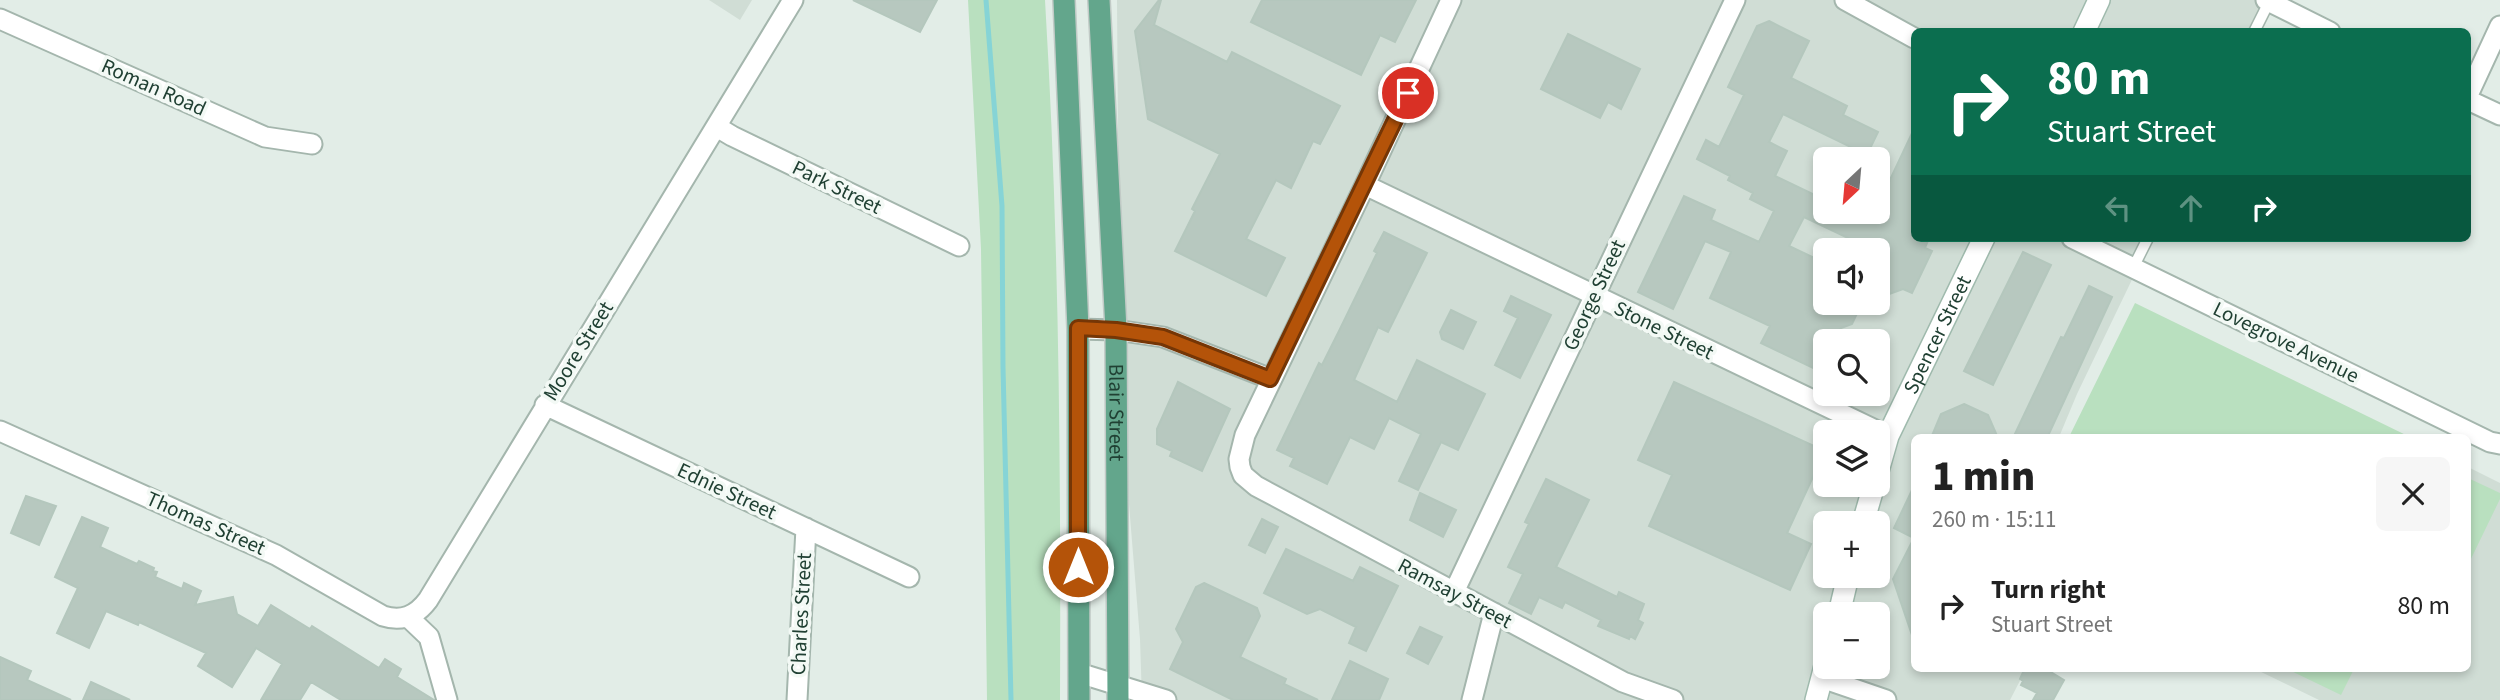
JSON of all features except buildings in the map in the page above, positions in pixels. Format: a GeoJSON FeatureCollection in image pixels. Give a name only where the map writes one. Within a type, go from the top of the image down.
{"type":"FeatureCollection","features":[{"type":"Feature","properties":{"kind":"main road","name":"Blair Street"},"geometry":{"type":"LineString","coordinates":[[1064,0],[1078,328],[1079,700]]}},
{"type":"Feature","properties":{"kind":"main road","name":"Blair Street"},"geometry":{"type":"LineString","coordinates":[[1099,0],[1116,330],[1118,692]]}},
{"type":"Feature","properties":{"kind":"main road"},"geometry":{"type":"LineString","coordinates":[[2086,28],[2099,0]]}},
{"type":"Feature","properties":{"kind":"main road","name":"Spencer Street"},"geometry":{"type":"LineString","coordinates":[[1890,432],[1986,242]]}},
{"type":"Feature","properties":{"kind":"main road"},"geometry":{"type":"LineString","coordinates":[[1816,700],[1822,679]]}},
{"type":"Feature","properties":{"kind":"street","name":"Moore Street"},"geometry":{"type":"LineString","coordinates":[[408,617],[428,600],[793,0]]}},
{"type":"Feature","properties":{"kind":"street"},"geometry":{"type":"LineString","coordinates":[[1078,328],[1163,337],[1270,379],[1365,185],[1451,0]]}},
{"type":"Feature","properties":{"kind":"street","name":"George Street"},"geometry":{"type":"LineString","coordinates":[[1454,592],[1735,0]]}},
{"type":"Feature","properties":{"kind":"street"},"geometry":{"type":"LineString","coordinates":[[1845,0],[1911,36]]}},
{"type":"Feature","properties":{"kind":"street"},"geometry":{"type":"LineString","coordinates":[[2267,1],[2321,28]]}},
{"type":"Feature","properties":{"kind":"street","name":"Roman Road"},"geometry":{"type":"LineString","coordinates":[[0,19],[265,137],[312,144]]}},
{"type":"Feature","properties":{"kind":"street"},"geometry":{"type":"LineString","coordinates":[[2471,90],[2500,26]]}},
{"type":"Feature","properties":{"kind":"street"},"geometry":{"type":"LineString","coordinates":[[2471,99],[2500,116]]}},
{"type":"Feature","properties":{"kind":"street","name":"Park Street"},"geometry":{"type":"LineString","coordinates":[[716,127],[959,246]]}},
{"type":"Feature","properties":{"kind":"street","name":"Stone Street"},"geometry":{"type":"LineString","coordinates":[[1365,185],[1854,420]]}},
{"type":"Feature","properties":{"kind":"street","name":"Lovegrove Avenue"},"geometry":{"type":"LineString","coordinates":[[2080,242],[2490,442],[2500,444]]}},
{"type":"Feature","properties":{"kind":"street","name":"Ramsay Street"},"geometry":{"type":"LineString","coordinates":[[1270,379],[1238,458],[1243,475],[1256,486],[1623,682],[1673,700]]}},
{"type":"Feature","properties":{"kind":"street","name":"Ednie Street"},"geometry":{"type":"LineString","coordinates":[[545,405],[909,577]]}},
{"type":"Feature","properties":{"kind":"street","name":"Thomas Street"},"geometry":{"type":"LineString","coordinates":[[0,431],[276,555],[383,616],[408,617]]}},
{"type":"Feature","properties":{"kind":"street","name":"Charles Street"},"geometry":{"type":"LineString","coordinates":[[797,700],[806,528]]}},
{"type":"Feature","properties":{"kind":"street"},"geometry":{"type":"LineString","coordinates":[[1472,700],[1494,613]]}},
{"type":"Feature","properties":{"kind":"street"},"geometry":{"type":"LineString","coordinates":[[408,617],[429,637],[447,700]]}},
{"type":"Feature","properties":{"kind":"street"},"geometry":{"type":"LineString","coordinates":[[1079,673],[1118,692],[1166,700]]}},
{"type":"Feature","properties":{"kind":"street"},"geometry":{"type":"LineString","coordinates":[[1840,679],[1886,700]]}},
{"type":"Feature","properties":{"kind":"lane"},"geometry":{"type":"LineString","coordinates":[[2256,28],[2267,1]]}},
{"type":"Feature","properties":{"kind":"lane"},"geometry":{"type":"LineString","coordinates":[[2133,268],[2146,242]]}},
{"type":"Feature","properties":{"kind":"shaded area"},"geometry":{"type":"Polygon","coordinates":[[[709,0],[752,0],[740,20],[709,0]]]}},
{"type":"Feature","properties":{"kind":"shaded area"},"geometry":{"type":"Polygon","coordinates":[[[1117,0],[2273,0],[2259,28],[1911,28],[1911,242],[2150,242],[2060,434],[1911,434],[1911,672],[2024,672],[2010,700],[1142,700],[1140,639],[1120,394],[1117,0]]]}},
{"type":"Feature","properties":{"kind":"shaded area"},"geometry":{"type":"Polygon","coordinates":[[[2471,468],[2500,483],[2500,700],[2319,700],[2261,672],[2471,672],[2471,468]]]}},
{"type":"Feature","properties":{"kind":"green space"},"geometry":{"type":"Polygon","coordinates":[[[968,0],[1045,0],[1058,350],[1060,700],[987,700],[981,249],[968,0]]]}},
{"type":"Feature","properties":{"kind":"green space"},"geometry":{"type":"Polygon","coordinates":[[[2135,303],[2404,434],[2070,434],[2135,303]]]}},
{"type":"Feature","properties":{"kind":"green space"},"geometry":{"type":"Polygon","coordinates":[[[2471,479],[2500,493],[2500,499],[2471,559],[2471,479]]]}},
{"type":"Feature","properties":{"kind":"green space"},"geometry":{"type":"Polygon","coordinates":[[[2293,672],[2352,672],[2341,695],[2293,672]]]}},
{"type":"Feature","properties":{"kind":"waterway"},"geometry":{"type":"LineString","coordinates":[[986,0],[1002,206],[1011,700]]}},
{"type":"Feature","properties":{"kind":"route"},"geometry":{"type":"LineString","coordinates":[[1078,567],[1078,328],[1163,337],[1270,379],[1408,93]]}}]}
